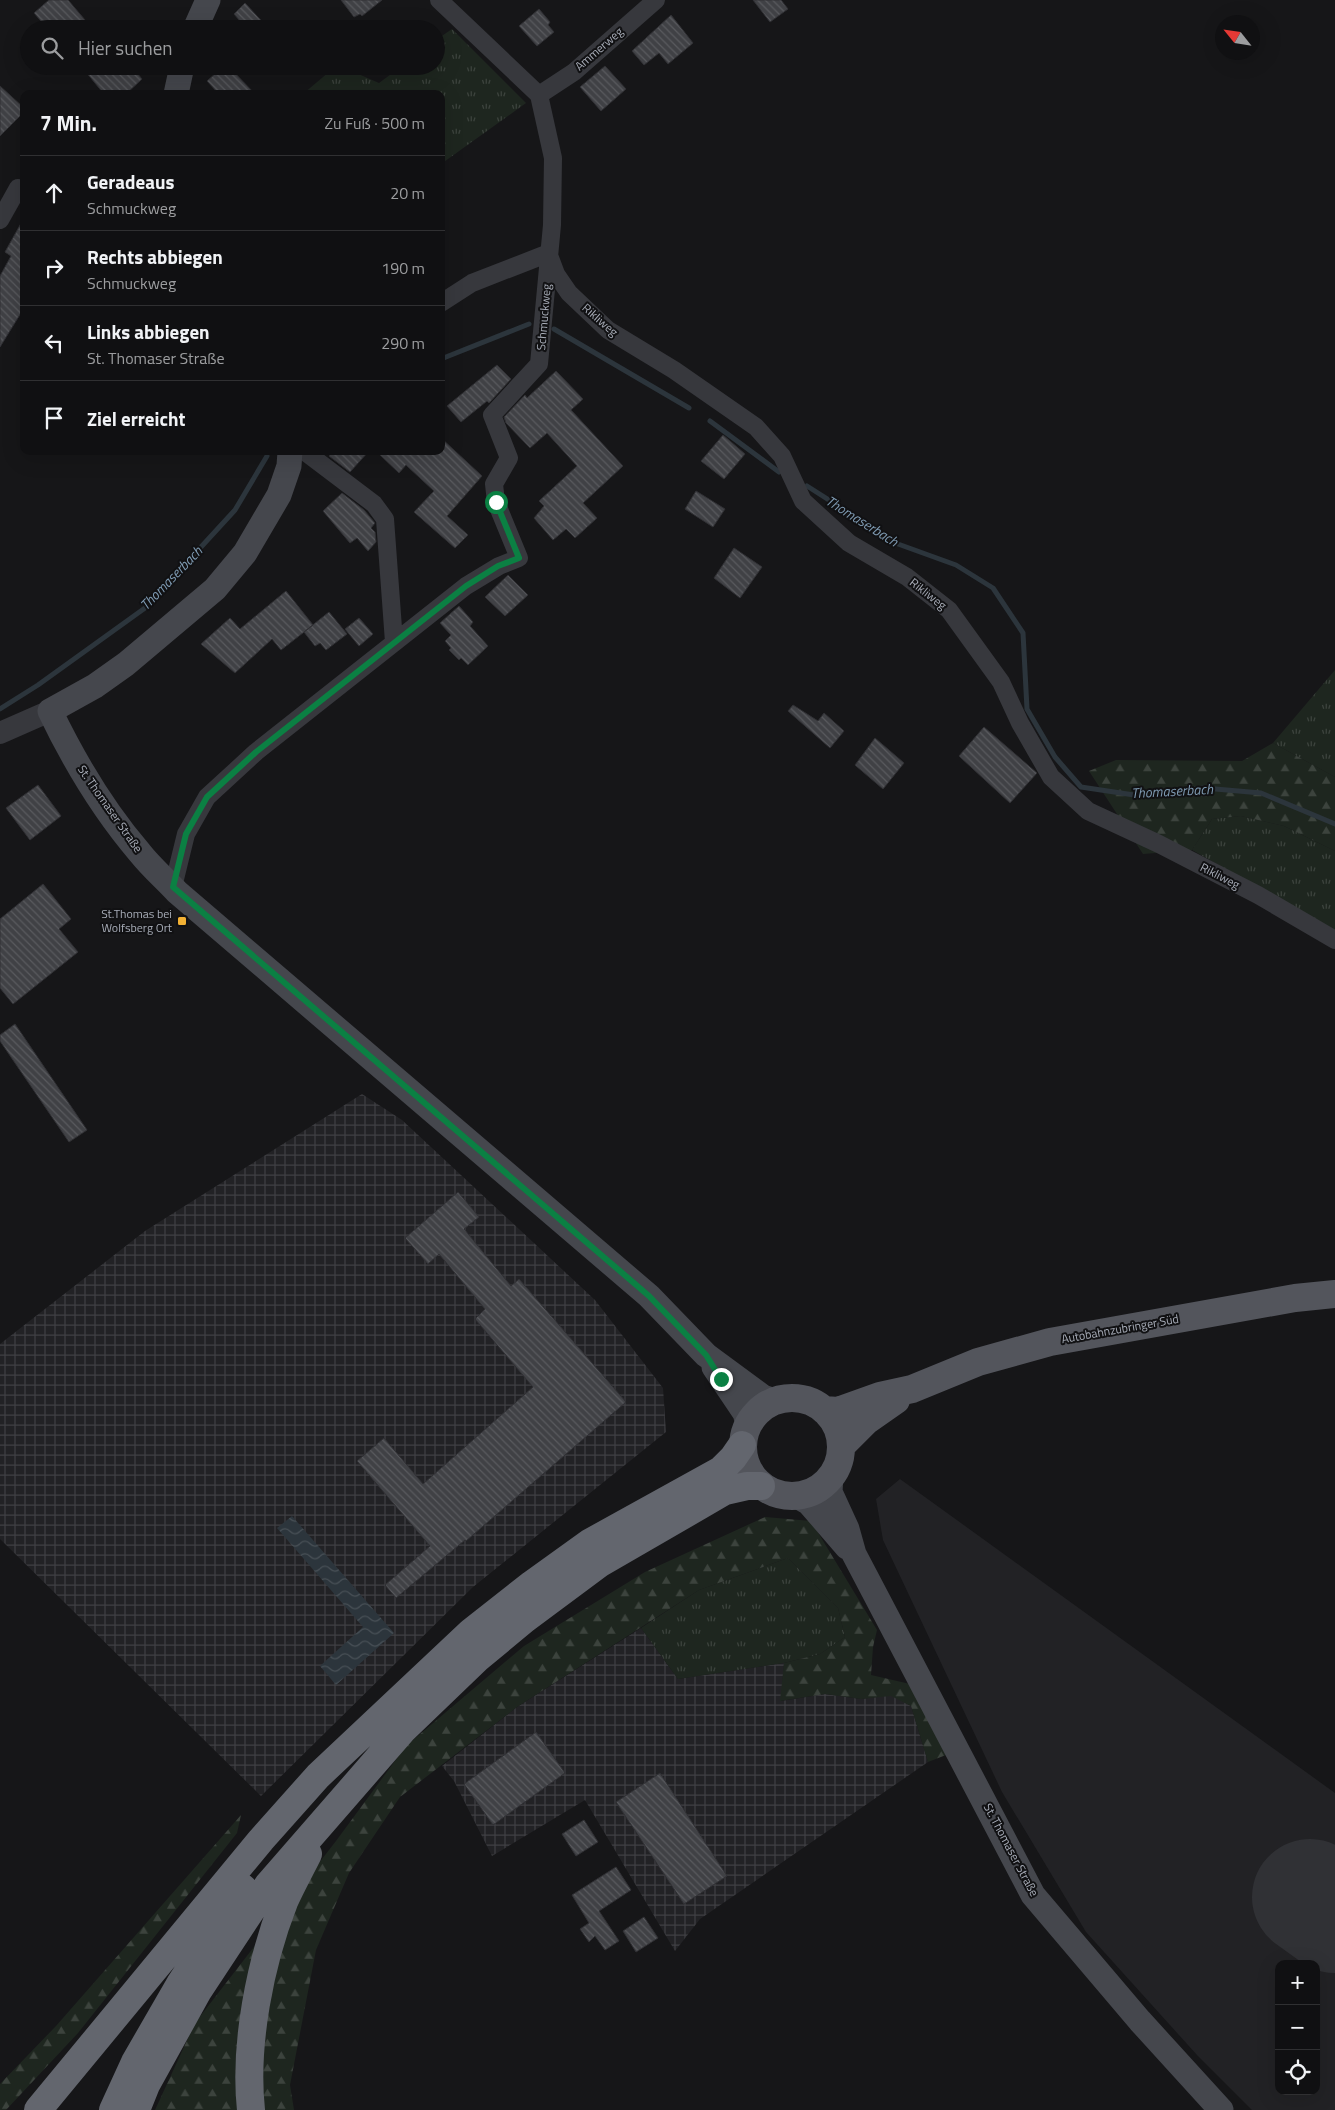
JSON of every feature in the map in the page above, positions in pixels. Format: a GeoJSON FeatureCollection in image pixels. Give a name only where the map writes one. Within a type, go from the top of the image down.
{"type":"FeatureCollection","features":[{"type":"Feature","properties":{"kind":"highway"},"geometry":{"type":"LineString","coordinates":[[38,2110],[261,1840],[318,1776],[471,1632],[532,1584],[589,1544],[721,1470],[734,1458],[745,1434]]}},
{"type":"Feature","properties":{"kind":"highway"},"geometry":{"type":"LineString","coordinates":[[136,2110],[146,2084],[198,1991],[268,1885],[402,1731],[478,1658],[599,1564],[725,1491],[746,1486],[761,1486]]}},
{"type":"Feature","properties":{"kind":"highway"},"geometry":{"type":"LineString","coordinates":[[113,2110],[136,2062],[175,1993],[236,1897],[277,1842],[375,1723]]}},
{"type":"Feature","properties":{"kind":"highway"},"geometry":{"type":"LineString","coordinates":[[251,2110],[249,2094],[254,2015],[265,1960],[284,1902],[324,1821]]}},
{"type":"Feature","properties":{"kind":"main road"},"geometry":{"type":"LineString","coordinates":[[199,20],[208,0]]}},
{"type":"Feature","properties":{"kind":"main road"},"geometry":{"type":"LineString","coordinates":[[177,90],[180,75]]}},
{"type":"Feature","properties":{"kind":"main road"},"geometry":{"type":"LineString","coordinates":[[50,711],[95,686],[126,664],[215,588],[245,553],[279,495],[289,466],[290,455]]}},
{"type":"Feature","properties":{"kind":"main road","name":"St. Thomaser Straße"},"geometry":{"type":"LineString","coordinates":[[50,711],[69,749],[114,820],[140,854],[173,887],[649,1296],[706,1355],[764,1397],[774,1401]]}},
{"type":"Feature","properties":{"kind":"main road","name":"Autobahnzubringer Süd"},"geometry":{"type":"LineString","coordinates":[[824,1410],[838,1411],[880,1396],[912,1389],[978,1362],[1050,1342],[1295,1298],[1335,1294]]}},
{"type":"Feature","properties":{"kind":"main road","name":"St. Thomaser Straße"},"geometry":{"type":"LineString","coordinates":[[706,1355],[745,1413],[745,1434]]}},
{"type":"Feature","properties":{"kind":"main road","name":"Autobahnzubringer Süd"},"geometry":{"type":"LineString","coordinates":[[841,1446],[866,1421],[912,1389]]}},
{"type":"Feature","properties":{"kind":"main road"},"geometry":{"type":"LineString","coordinates":[[795,1398],[816,1404],[824,1410],[833,1420],[839,1433],[841,1446],[838,1462],[831,1476],[822,1486],[797,1496],[784,1496],[761,1486],[747,1468],[743,1456],[745,1434],[759,1410],[774,1401],[795,1398]]}},
{"type":"Feature","properties":{"kind":"main road","name":"St. Thomaser Straße"},"geometry":{"type":"LineString","coordinates":[[831,1476],[830,1492],[847,1529],[854,1554],[1033,1895],[1140,2021],[1221,2110]]}},
{"type":"Feature","properties":{"kind":"main road","name":"St. Thomaser Straße"},"geometry":{"type":"LineString","coordinates":[[797,1496],[809,1504],[854,1554]]}},
{"type":"Feature","properties":{"kind":"street"},"geometry":{"type":"LineString","coordinates":[[439,0],[539,95]]}},
{"type":"Feature","properties":{"kind":"street","name":"Ammerweg"},"geometry":{"type":"LineString","coordinates":[[539,95],[574,72],[656,0]]}},
{"type":"Feature","properties":{"kind":"street","name":"Rikliweg"},"geometry":{"type":"LineString","coordinates":[[539,95],[553,158],[552,225],[549,253],[556,274],[569,293],[608,330],[674,370],[756,427],[782,456],[803,500],[849,544],[907,577],[949,610],[1001,682],[1020,723],[1051,777],[1088,811],[1159,844],[1258,895],[1335,940]]}},
{"type":"Feature","properties":{"kind":"street"},"geometry":{"type":"LineString","coordinates":[[0,220],[18,188]]}},
{"type":"Feature","properties":{"kind":"street"},"geometry":{"type":"LineString","coordinates":[[445,300],[472,283],[549,253]]}},
{"type":"Feature","properties":{"kind":"street","name":"Schmuckweg"},"geometry":{"type":"LineString","coordinates":[[173,887],[186,834],[207,797],[256,752],[466,586],[498,566],[519,558],[496,502],[494,484],[510,458],[492,415],[539,364],[549,253]]}},
{"type":"Feature","properties":{"kind":"street"},"geometry":{"type":"LineString","coordinates":[[309,455],[374,504],[385,519],[394,642]]}},
{"type":"Feature","properties":{"kind":"street"},"geometry":{"type":"LineString","coordinates":[[0,733],[50,711]]}},
{"type":"Feature","properties":{"kind":"shaded area"},"geometry":{"type":"Polygon","coordinates":[[[362,1094],[402,1120],[595,1300],[663,1388],[666,1432],[473,1587],[261,1796],[0,1539],[0,1344],[145,1231],[362,1094]]]}},
{"type":"Feature","properties":{"kind":"shaded area"},"geometry":{"type":"Polygon","coordinates":[[[900,1479],[1335,1793],[1335,2110],[1252,2110],[1197,2055],[1086,1932],[1002,1792],[883,1540],[876,1499],[900,1479]]]}},
{"type":"Feature","properties":{"kind":"shaded area"},"geometry":{"type":"Polygon","coordinates":[[[641,1628],[678,1679],[784,1663],[781,1701],[825,1694],[861,1699],[891,1695],[911,1706],[928,1762],[700,1919],[675,1951],[585,1800],[492,1856],[454,1781],[442,1766],[517,1707],[641,1628]]]}},
{"type":"Feature","properties":{"kind":"green space"},"geometry":{"type":"Polygon","coordinates":[[[452,29],[526,103],[445,161],[445,90],[308,90],[325,75],[361,75],[379,83],[390,75],[445,75],[445,34],[452,29]]]}},
{"type":"Feature","properties":{"kind":"green space"},"geometry":{"type":"Polygon","coordinates":[[[1335,670],[1335,777],[1273,743],[1335,670]]]}},
{"type":"Feature","properties":{"kind":"green space"},"geometry":{"type":"Polygon","coordinates":[[[1273,743],[1335,777],[1335,851],[1284,826],[1241,816],[1212,819],[1192,850],[1143,854],[1089,771],[1116,760],[1242,761],[1273,743]]]}},
{"type":"Feature","properties":{"kind":"green space"},"geometry":{"type":"Polygon","coordinates":[[[1241,816],[1284,826],[1335,851],[1335,930],[1192,850],[1212,819],[1241,816]]]}},
{"type":"Feature","properties":{"kind":"green space"},"geometry":{"type":"Polygon","coordinates":[[[765,1517],[811,1521],[877,1630],[873,1647],[871,1675],[910,1684],[946,1755],[928,1762],[911,1706],[891,1696],[861,1699],[825,1694],[780,1701],[784,1663],[820,1654],[845,1637],[838,1608],[788,1558],[699,1590],[517,1707],[400,1797],[349,1873],[316,1950],[290,2085],[294,2110],[155,2110],[195,2023],[336,1841],[406,1746],[524,1646],[645,1572],[765,1517]]]}},
{"type":"Feature","properties":{"kind":"green space"},"geometry":{"type":"Polygon","coordinates":[[[788,1558],[838,1608],[845,1637],[820,1654],[784,1663],[678,1679],[641,1628],[699,1590],[788,1558]]]}},
{"type":"Feature","properties":{"kind":"green space"},"geometry":{"type":"Polygon","coordinates":[[[241,1815],[237,1833],[78,2033],[6,2110],[0,2110],[0,2084],[56,2026],[241,1815]]]}},
{"type":"Feature","properties":{"kind":"water"},"geometry":{"type":"Polygon","coordinates":[[[292,1516],[394,1633],[336,1685],[320,1666],[363,1627],[277,1528],[292,1516]]]}},
{"type":"Feature","properties":{"kind":"building"},"geometry":{"type":"Polygon","coordinates":[[[49,0],[68,0],[85,20],[40,20],[34,13],[49,0]]]}},
{"type":"Feature","properties":{"kind":"building"},"geometry":{"type":"Polygon","coordinates":[[[341,0],[382,0],[362,16],[360,14],[354,17],[341,0]]]}},
{"type":"Feature","properties":{"kind":"building"},"geometry":{"type":"Polygon","coordinates":[[[753,0],[781,0],[788,9],[770,22],[753,0]]]}},
{"type":"Feature","properties":{"kind":"building"},"geometry":{"type":"Polygon","coordinates":[[[245,3],[261,20],[239,20],[234,14],[245,3]]]}},
{"type":"Feature","properties":{"kind":"building"},"geometry":{"type":"Polygon","coordinates":[[[539,9],[550,22],[548,25],[554,32],[537,46],[519,26],[539,9]]]}},
{"type":"Feature","properties":{"kind":"building"},"geometry":{"type":"Polygon","coordinates":[[[671,15],[693,43],[668,64],[659,53],[644,65],[632,51],[671,15]]]}},
{"type":"Feature","properties":{"kind":"building"},"geometry":{"type":"Polygon","coordinates":[[[605,66],[626,89],[601,111],[580,87],[605,66]]]}},
{"type":"Feature","properties":{"kind":"building"},"geometry":{"type":"Polygon","coordinates":[[[88,75],[139,75],[142,79],[130,90],[101,90],[88,75]]]}},
{"type":"Feature","properties":{"kind":"building"},"geometry":{"type":"Polygon","coordinates":[[[214,75],[237,75],[251,90],[215,90],[207,81],[214,75]]]}},
{"type":"Feature","properties":{"kind":"building"},"geometry":{"type":"Polygon","coordinates":[[[0,86],[20,104],[20,116],[0,136],[0,86]]]}},
{"type":"Feature","properties":{"kind":"building"},"geometry":{"type":"Polygon","coordinates":[[[20,225],[20,314],[0,347],[0,276],[11,256],[5,252],[20,225]]]}},
{"type":"Feature","properties":{"kind":"building"},"geometry":{"type":"Polygon","coordinates":[[[497,365],[511,379],[489,403],[487,401],[461,422],[447,406],[497,365]]]}},
{"type":"Feature","properties":{"kind":"building"},"geometry":{"type":"Polygon","coordinates":[[[556,371],[583,399],[571,410],[623,466],[583,503],[597,518],[575,538],[566,529],[553,540],[534,518],[544,506],[539,501],[577,466],[547,433],[530,448],[506,423],[504,417],[525,395],[527,398],[556,371]]]}},
{"type":"Feature","properties":{"kind":"building"},"geometry":{"type":"Polygon","coordinates":[[[723,435],[745,454],[724,479],[701,461],[723,435]]]}},
{"type":"Feature","properties":{"kind":"building"},"geometry":{"type":"Polygon","coordinates":[[[445,442],[482,476],[447,516],[468,535],[455,548],[414,512],[434,491],[406,465],[399,473],[380,455],[445,455],[445,442]]]}},
{"type":"Feature","properties":{"kind":"building"},"geometry":{"type":"Polygon","coordinates":[[[330,455],[365,455],[350,472],[330,455]]]}},
{"type":"Feature","properties":{"kind":"building"},"geometry":{"type":"Polygon","coordinates":[[[696,491],[725,509],[713,527],[685,509],[696,491]]]}},
{"type":"Feature","properties":{"kind":"building"},"geometry":{"type":"Polygon","coordinates":[[[342,493],[364,510],[375,523],[371,528],[375,532],[376,542],[368,551],[357,538],[350,543],[323,511],[342,493]]]}},
{"type":"Feature","properties":{"kind":"building"},"geometry":{"type":"Polygon","coordinates":[[[734,548],[762,567],[740,598],[714,578],[734,548]]]}},
{"type":"Feature","properties":{"kind":"building"},"geometry":{"type":"Polygon","coordinates":[[[508,575],[528,595],[505,616],[485,597],[508,575]]]}},
{"type":"Feature","properties":{"kind":"building"},"geometry":{"type":"Polygon","coordinates":[[[286,591],[313,625],[281,650],[272,639],[235,673],[201,644],[230,618],[240,629],[286,591]]]}},
{"type":"Feature","properties":{"kind":"building"},"geometry":{"type":"Polygon","coordinates":[[[459,606],[473,622],[470,626],[488,646],[468,665],[461,658],[459,660],[449,650],[451,648],[445,641],[451,635],[440,623],[459,606]]]}},
{"type":"Feature","properties":{"kind":"building"},"geometry":{"type":"Polygon","coordinates":[[[329,612],[347,634],[326,650],[320,643],[315,646],[304,632],[329,612]]]}},
{"type":"Feature","properties":{"kind":"building"},"geometry":{"type":"Polygon","coordinates":[[[359,618],[373,634],[359,646],[345,629],[359,618]]]}},
{"type":"Feature","properties":{"kind":"building"},"geometry":{"type":"Polygon","coordinates":[[[793,705],[818,721],[824,713],[844,731],[830,748],[788,711],[793,705]]]}},
{"type":"Feature","properties":{"kind":"building"},"geometry":{"type":"Polygon","coordinates":[[[984,727],[1037,773],[1010,803],[959,756],[984,727]]]}},
{"type":"Feature","properties":{"kind":"building"},"geometry":{"type":"Polygon","coordinates":[[[875,738],[904,763],[883,789],[855,765],[875,738]]]}},
{"type":"Feature","properties":{"kind":"building"},"geometry":{"type":"Polygon","coordinates":[[[38,785],[61,816],[30,840],[6,808],[38,785]]]}},
{"type":"Feature","properties":{"kind":"building"},"geometry":{"type":"Polygon","coordinates":[[[43,884],[71,919],[59,929],[78,952],[13,1004],[0,988],[0,919],[43,884]]]}},
{"type":"Feature","properties":{"kind":"building"},"geometry":{"type":"Polygon","coordinates":[[[15,1024],[87,1130],[69,1142],[0,1041],[0,1035],[15,1024]]]}},
{"type":"Feature","properties":{"kind":"building"},"geometry":{"type":"Polygon","coordinates":[[[458,1192],[479,1217],[464,1229],[511,1286],[519,1279],[626,1402],[466,1541],[396,1598],[385,1585],[430,1546],[357,1461],[384,1438],[423,1484],[533,1387],[475,1319],[485,1309],[439,1254],[428,1264],[405,1238],[458,1192]]]}},
{"type":"Feature","properties":{"kind":"building"},"geometry":{"type":"Polygon","coordinates":[[[536,1732],[565,1773],[493,1825],[464,1784],[536,1732]]]}},
{"type":"Feature","properties":{"kind":"building"},"geometry":{"type":"Polygon","coordinates":[[[660,1773],[727,1876],[684,1904],[616,1802],[660,1773]]]}},
{"type":"Feature","properties":{"kind":"building"},"geometry":{"type":"Polygon","coordinates":[[[584,1820],[598,1842],[576,1856],[562,1834],[584,1820]]]}},
{"type":"Feature","properties":{"kind":"building"},"geometry":{"type":"Polygon","coordinates":[[[616,1867],[631,1890],[599,1911],[619,1941],[605,1950],[595,1936],[589,1942],[580,1929],[589,1923],[572,1895],[616,1867]]]}},
{"type":"Feature","properties":{"kind":"building"},"geometry":{"type":"Polygon","coordinates":[[[644,1917],[658,1938],[636,1952],[623,1931],[644,1917]]]}},
{"type":"Feature","properties":{"kind":"waterway","name":"Thomaserbach"},"geometry":{"type":"LineString","coordinates":[[445,357],[529,324]]}},
{"type":"Feature","properties":{"kind":"waterway","name":"Thomaserbach"},"geometry":{"type":"LineString","coordinates":[[554,329],[689,408]]}},
{"type":"Feature","properties":{"kind":"waterway","name":"Thomaserbach"},"geometry":{"type":"LineString","coordinates":[[710,421],[779,472]]}},
{"type":"Feature","properties":{"kind":"waterway","name":"Thomaserbach"},"geometry":{"type":"LineString","coordinates":[[0,709],[38,685],[145,608],[235,510],[267,456]]}},
{"type":"Feature","properties":{"kind":"waterway","name":"Thomaserbach"},"geometry":{"type":"LineString","coordinates":[[807,486],[898,544],[956,565],[993,588],[1023,633],[1027,709],[1055,757],[1081,787],[1134,795],[1204,788],[1261,793],[1335,824]]}},
{"type":"Feature","properties":{"kind":"runway"},"geometry":{"type":"LineString","coordinates":[[1310,1897],[1335,1915]]}},
{"type":"Feature","properties":{"kind":"place","name":"St.Thomas bei Wolfsberg Ort"},"geometry":{"type":"Point","coordinates":[182,921]}},
{"type":"Feature","properties":{"kind":"route"},"geometry":{"type":"LineString","coordinates":[[496,502],[519,558],[498,566],[466,586],[256,752],[207,797],[186,834],[173,887],[649,1296],[706,1355],[721,1379]]}}]}
